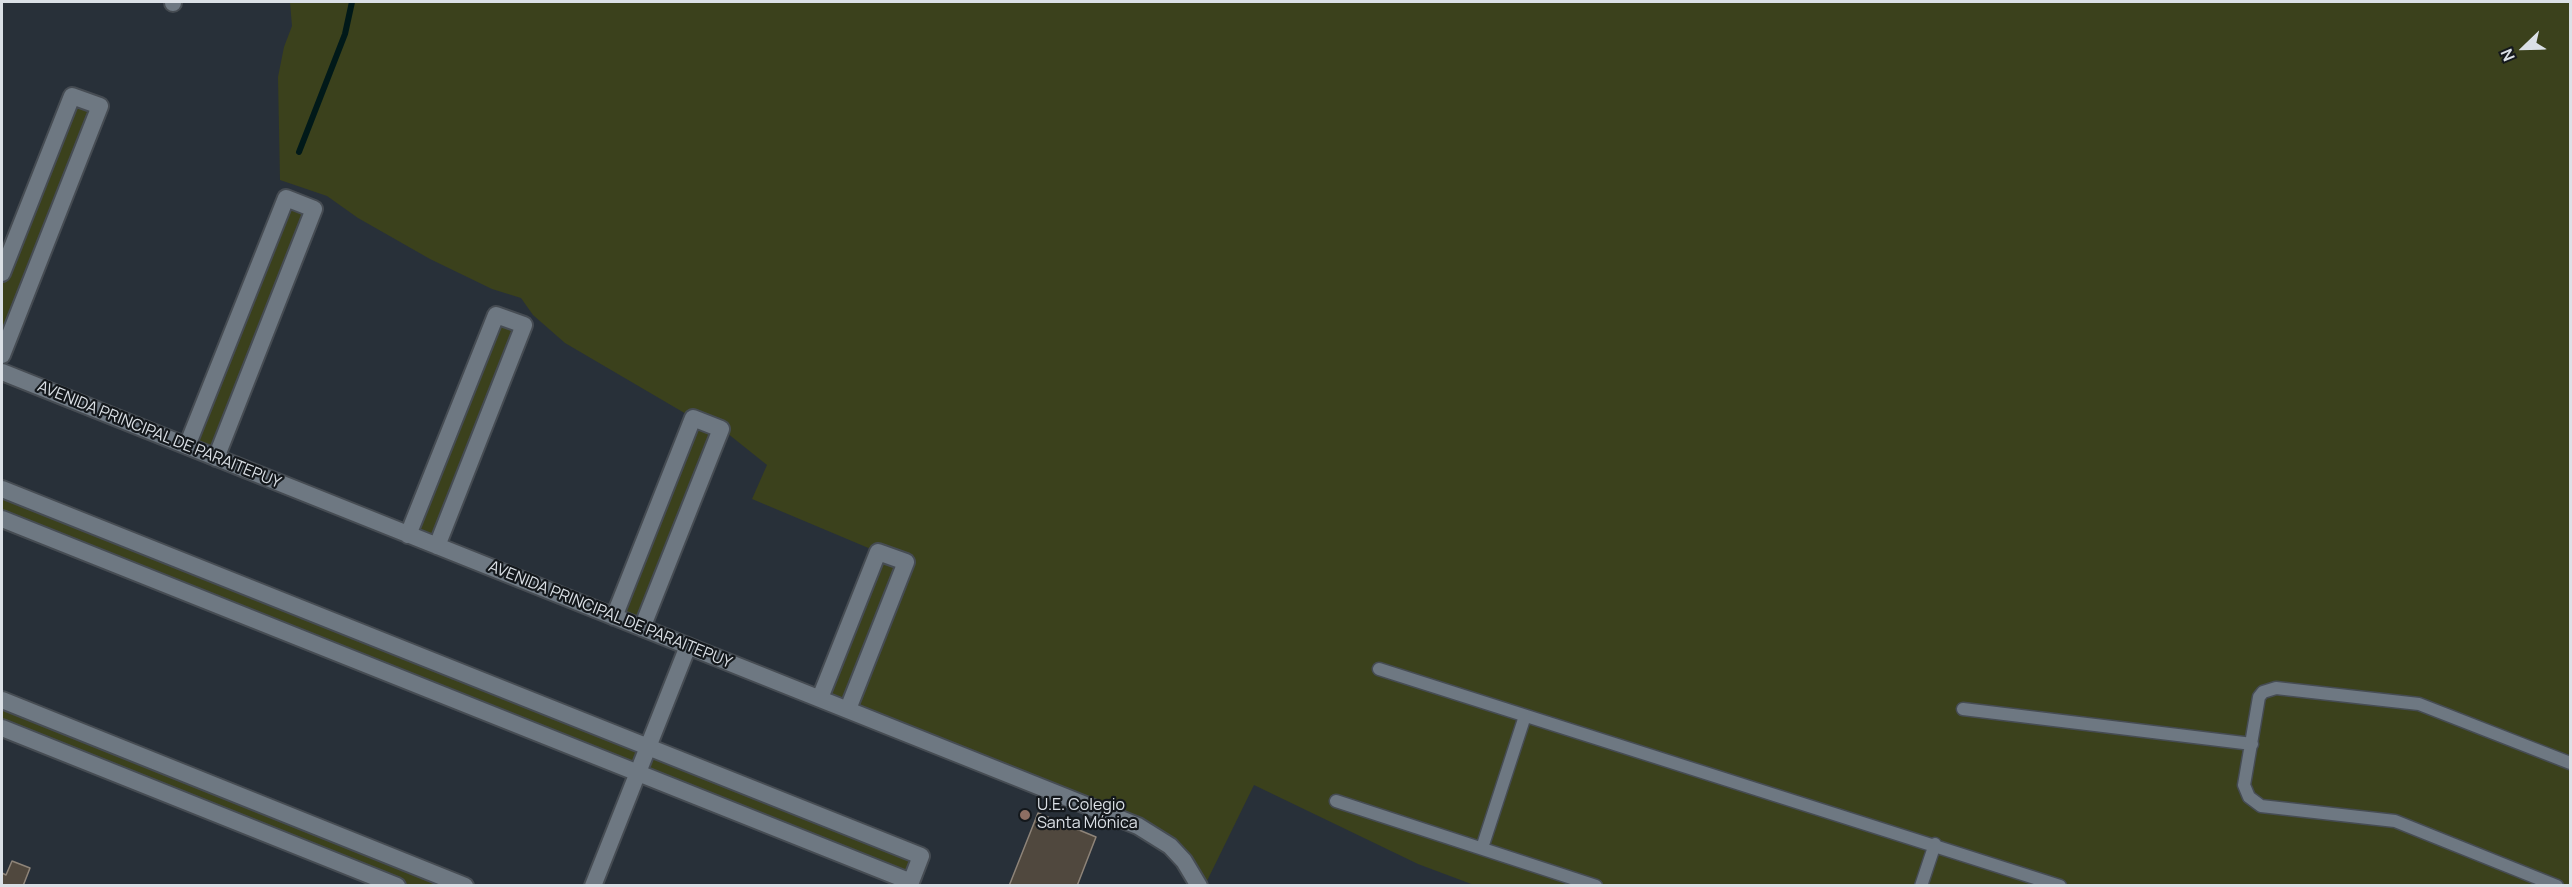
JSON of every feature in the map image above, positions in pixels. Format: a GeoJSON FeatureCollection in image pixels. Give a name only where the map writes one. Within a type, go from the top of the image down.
{"type":"FeatureCollection","features":[{"type":"Feature","properties":{"kind":"street"},"geometry":{"type":"LineString","coordinates":[[2,273],[72,96],[100,106],[2,355]]}},
{"type":"Feature","properties":{"kind":"street"},"geometry":{"type":"LineString","coordinates":[[187,446],[286,198],[314,209],[216,458]]}},
{"type":"Feature","properties":{"kind":"street"},"geometry":{"type":"LineString","coordinates":[[408,535],[496,315],[524,325],[437,546]]}},
{"type":"Feature","properties":{"kind":"street","name":"AVENIDA PRINCIPAL DE PARAITEPUY"},"geometry":{"type":"LineString","coordinates":[[2,372],[1138,826],[1170,846],[1184,861],[1199,885]]}},
{"type":"Feature","properties":{"kind":"street"},"geometry":{"type":"LineString","coordinates":[[614,617],[693,418],[721,429],[642,628]]}},
{"type":"Feature","properties":{"kind":"street"},"geometry":{"type":"LineString","coordinates":[[2,489],[921,856],[911,882],[2,519]]}},
{"type":"Feature","properties":{"kind":"street"},"geometry":{"type":"LineString","coordinates":[[820,698],[878,552],[906,562],[848,709]]}},
{"type":"Feature","properties":{"kind":"street"},"geometry":{"type":"LineString","coordinates":[[167,585],[176,559]]}},
{"type":"Feature","properties":{"kind":"street"},"geometry":{"type":"LineString","coordinates":[[593,885],[688,646]]}},
{"type":"Feature","properties":{"kind":"street"},"geometry":{"type":"LineString","coordinates":[[2,700],[465,885]]}},
{"type":"Feature","properties":{"kind":"street"},"geometry":{"type":"LineString","coordinates":[[2,728],[397,885]]}},
{"type":"Feature","properties":{"kind":"street"},"geometry":{"type":"LineString","coordinates":[[97,766],[106,742]]}},
{"type":"Feature","properties":{"kind":"lane"},"geometry":{"type":"LineString","coordinates":[[1378,669],[2060,885]]}},
{"type":"Feature","properties":{"kind":"lane"},"geometry":{"type":"LineString","coordinates":[[2557,885],[2395,821],[2261,806],[2248,797],[2244,785],[2259,697],[2263,692],[2276,688],[2419,705],[2571,763]]}},
{"type":"Feature","properties":{"kind":"lane"},"geometry":{"type":"LineString","coordinates":[[1963,709],[2252,744]]}},
{"type":"Feature","properties":{"kind":"lane"},"geometry":{"type":"LineString","coordinates":[[1482,848],[1525,716]]}},
{"type":"Feature","properties":{"kind":"lane"},"geometry":{"type":"LineString","coordinates":[[1336,801],[1596,885]]}},
{"type":"Feature","properties":{"kind":"lane"},"geometry":{"type":"LineString","coordinates":[[1921,885],[1935,844]]}},
{"type":"Feature","properties":{"kind":"green space"},"geometry":{"type":"Polygon","coordinates":[[[290,2],[2570,2],[2570,885],[1474,885],[1418,864],[1254,785],[1205,885],[1170,846],[820,698],[878,552],[752,499],[767,465],[722,429],[642,628],[614,617],[693,418],[565,343],[533,315],[521,298],[492,289],[430,259],[358,218],[327,196],[280,180],[278,77],[284,47],[292,26],[290,2]]]}},
{"type":"Feature","properties":{"kind":"green space"},"geometry":{"type":"Polygon","coordinates":[[[72,96],[100,106],[2,355],[2,273],[72,96]]]}},
{"type":"Feature","properties":{"kind":"green space"},"geometry":{"type":"Polygon","coordinates":[[[286,198],[314,209],[216,458],[187,446],[286,198]]]}},
{"type":"Feature","properties":{"kind":"green space"},"geometry":{"type":"Polygon","coordinates":[[[496,315],[524,325],[437,546],[408,535],[496,315]]]}},
{"type":"Feature","properties":{"kind":"green space"},"geometry":{"type":"Polygon","coordinates":[[[2,489],[921,856],[911,882],[2,519],[2,489]]]}},
{"type":"Feature","properties":{"kind":"green space"},"geometry":{"type":"Polygon","coordinates":[[[2,700],[465,885],[397,885],[2,728],[2,700]]]}},
{"type":"Feature","properties":{"kind":"building"},"geometry":{"type":"Polygon","coordinates":[[[1038,813],[1096,837],[1077,886],[1009,886],[1038,813]]]}},
{"type":"Feature","properties":{"kind":"building"},"geometry":{"type":"Polygon","coordinates":[[[12,861],[30,868],[23,886],[2,886],[2,873],[6,875],[12,861]]]}},
{"type":"Feature","properties":{"kind":"waterway"},"geometry":{"type":"LineString","coordinates":[[299,152],[345,34],[352,2]]}},
{"type":"Feature","properties":{"kind":"place","name":"U.E. Colegio Santa Mónica"},"geometry":{"type":"Point","coordinates":[1025,815]}}]}
